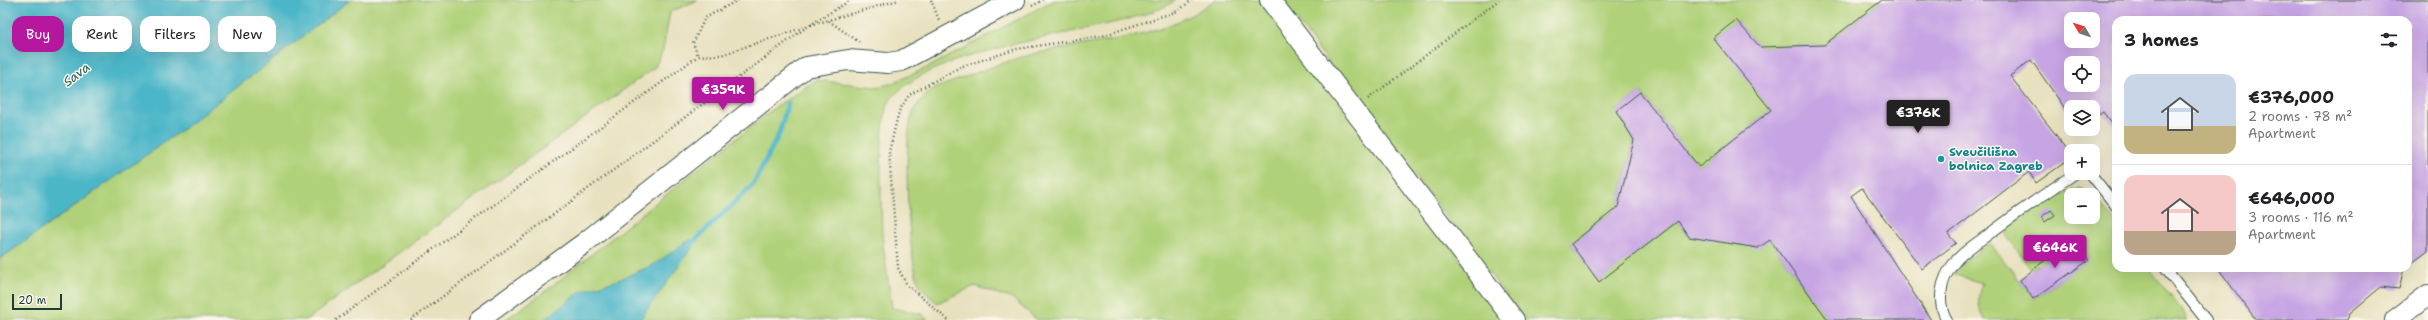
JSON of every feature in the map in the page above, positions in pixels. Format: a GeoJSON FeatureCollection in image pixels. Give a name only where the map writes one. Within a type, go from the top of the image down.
{"type":"FeatureCollection","features":[{"type":"Feature","properties":{"kind":"street"},"geometry":{"type":"LineString","coordinates":[[479,320],[583,244],[806,67],[848,60],[888,63],[902,61],[1015,0]]}},
{"type":"Feature","properties":{"kind":"street"},"geometry":{"type":"LineString","coordinates":[[1270,0],[1514,320]]}},
{"type":"Feature","properties":{"kind":"street"},"geometry":{"type":"LineString","coordinates":[[2395,320],[2428,295]]}},
{"type":"Feature","properties":{"kind":"lane"},"geometry":{"type":"LineString","coordinates":[[1947,320],[1941,307],[1942,284],[1954,263],[1971,247],[2028,205],[2066,180]]}},
{"type":"Feature","properties":{"kind":"lane"},"geometry":{"type":"LineString","coordinates":[[2096,180],[2112,201]]}},
{"type":"Feature","properties":{"kind":"lane"},"geometry":{"type":"LineString","coordinates":[[2168,272],[2206,320]]}},
{"type":"Feature","properties":{"kind":"path"},"geometry":{"type":"LineString","coordinates":[[698,56],[693,43],[705,18],[738,0]]}},
{"type":"Feature","properties":{"kind":"path"},"geometry":{"type":"LineString","coordinates":[[411,320],[808,26],[851,0]]}},
{"type":"Feature","properties":{"kind":"path"},"geometry":{"type":"LineString","coordinates":[[336,320],[698,56],[721,55],[808,26],[899,0]]}},
{"type":"Feature","properties":{"kind":"path"},"geometry":{"type":"LineString","coordinates":[[948,320],[907,285],[898,268],[889,152],[899,111],[909,95],[960,67],[1017,49],[1102,36],[1178,11],[1192,0]]}},
{"type":"Feature","properties":{"kind":"path"},"geometry":{"type":"LineString","coordinates":[[1353,109],[1499,0]]}},
{"type":"Feature","properties":{"kind":"green space"},"geometry":{"type":"Polygon","coordinates":[[[350,0],[698,0],[670,12],[663,50],[655,67],[306,320],[0,320],[0,259],[183,129],[350,0]]]}},
{"type":"Feature","properties":{"kind":"green space"},"geometry":{"type":"Polygon","coordinates":[[[1054,0],[1176,0],[1155,11],[1127,19],[1003,47],[949,63],[925,73],[905,86],[890,100],[886,109],[884,124],[881,185],[882,233],[892,308],[922,314],[928,320],[505,320],[547,290],[774,108],[816,80],[875,87],[890,84],[929,67],[1054,0]]]}},
{"type":"Feature","properties":{"kind":"green space"},"geometry":{"type":"Polygon","coordinates":[[[1214,0],[1263,0],[1506,320],[1037,320],[1013,299],[975,286],[937,303],[926,292],[920,285],[912,253],[909,228],[907,174],[909,128],[912,115],[923,97],[933,89],[1018,58],[1146,33],[1170,25],[1193,14],[1214,0]]]}},
{"type":"Feature","properties":{"kind":"green space"},"geometry":{"type":"Polygon","coordinates":[[[1281,0],[1882,0],[1824,45],[1760,47],[1736,20],[1714,37],[1771,110],[1699,167],[1641,92],[1616,111],[1634,140],[1618,207],[1571,244],[1599,281],[1678,221],[1689,237],[1770,240],[1828,320],[1525,320],[1281,0]]]}},
{"type":"Feature","properties":{"kind":"green space"},"geometry":{"type":"Polygon","coordinates":[[[2064,194],[2064,224],[2100,224],[2100,202],[2112,219],[2112,272],[2152,272],[2185,314],[2186,320],[1985,320],[1979,307],[1979,293],[1982,283],[1953,274],[1968,259],[1990,243],[2034,299],[2089,259],[2073,239],[2032,270],[2006,235],[2018,218],[2027,211],[2049,199],[2064,194]]]}},
{"type":"Feature","properties":{"kind":"water","name":"Sava"},"geometry":{"type":"Polygon","coordinates":[[[0,0],[350,0],[183,129],[0,259],[0,0]]]}},
{"type":"Feature","properties":{"kind":"water"},"geometry":{"type":"Polygon","coordinates":[[[691,239],[693,246],[640,320],[544,320],[581,291],[618,280],[653,265],[691,239]]]}},
{"type":"Feature","properties":{"kind":"building","name":"Sveučilišna bolnica Zagreb"},"geometry":{"type":"Polygon","coordinates":[[[1882,0],[2428,0],[2428,251],[2412,263],[2412,16],[2112,16],[2112,124],[2103,112],[2100,114],[2100,100],[2064,100],[2064,107],[2031,60],[2010,76],[2064,145],[2064,163],[2036,183],[2029,172],[1948,234],[1956,243],[1922,269],[1862,188],[1851,196],[1931,320],[1828,320],[1770,240],[1758,248],[1689,237],[1678,221],[1599,282],[1571,244],[1618,207],[1634,140],[1616,111],[1640,92],[1699,167],[1771,110],[1713,38],[1736,20],[1760,47],[1824,45],[1882,0]]]}},
{"type":"Feature","properties":{"kind":"building"},"geometry":{"type":"Polygon","coordinates":[[[2051,210],[2055,215],[2045,222],[2041,217],[2051,210]]]}},
{"type":"Feature","properties":{"kind":"building"},"geometry":{"type":"Polygon","coordinates":[[[2073,238],[2089,260],[2033,299],[2020,280],[2073,238]]]}},
{"type":"Feature","properties":{"kind":"building"},"geometry":{"type":"Polygon","coordinates":[[[2221,272],[2403,272],[2399,289],[2381,287],[2350,313],[2347,320],[2256,320],[2221,272]]]}},
{"type":"Feature","properties":{"kind":"waterway"},"geometry":{"type":"LineString","coordinates":[[692,243],[753,185],[779,134],[788,103]]}},
{"type":"Feature","properties":{"kind":"place","name":"Sveučilišna bolnica Zagreb"},"geometry":{"type":"Point","coordinates":[1941,159]}}]}
